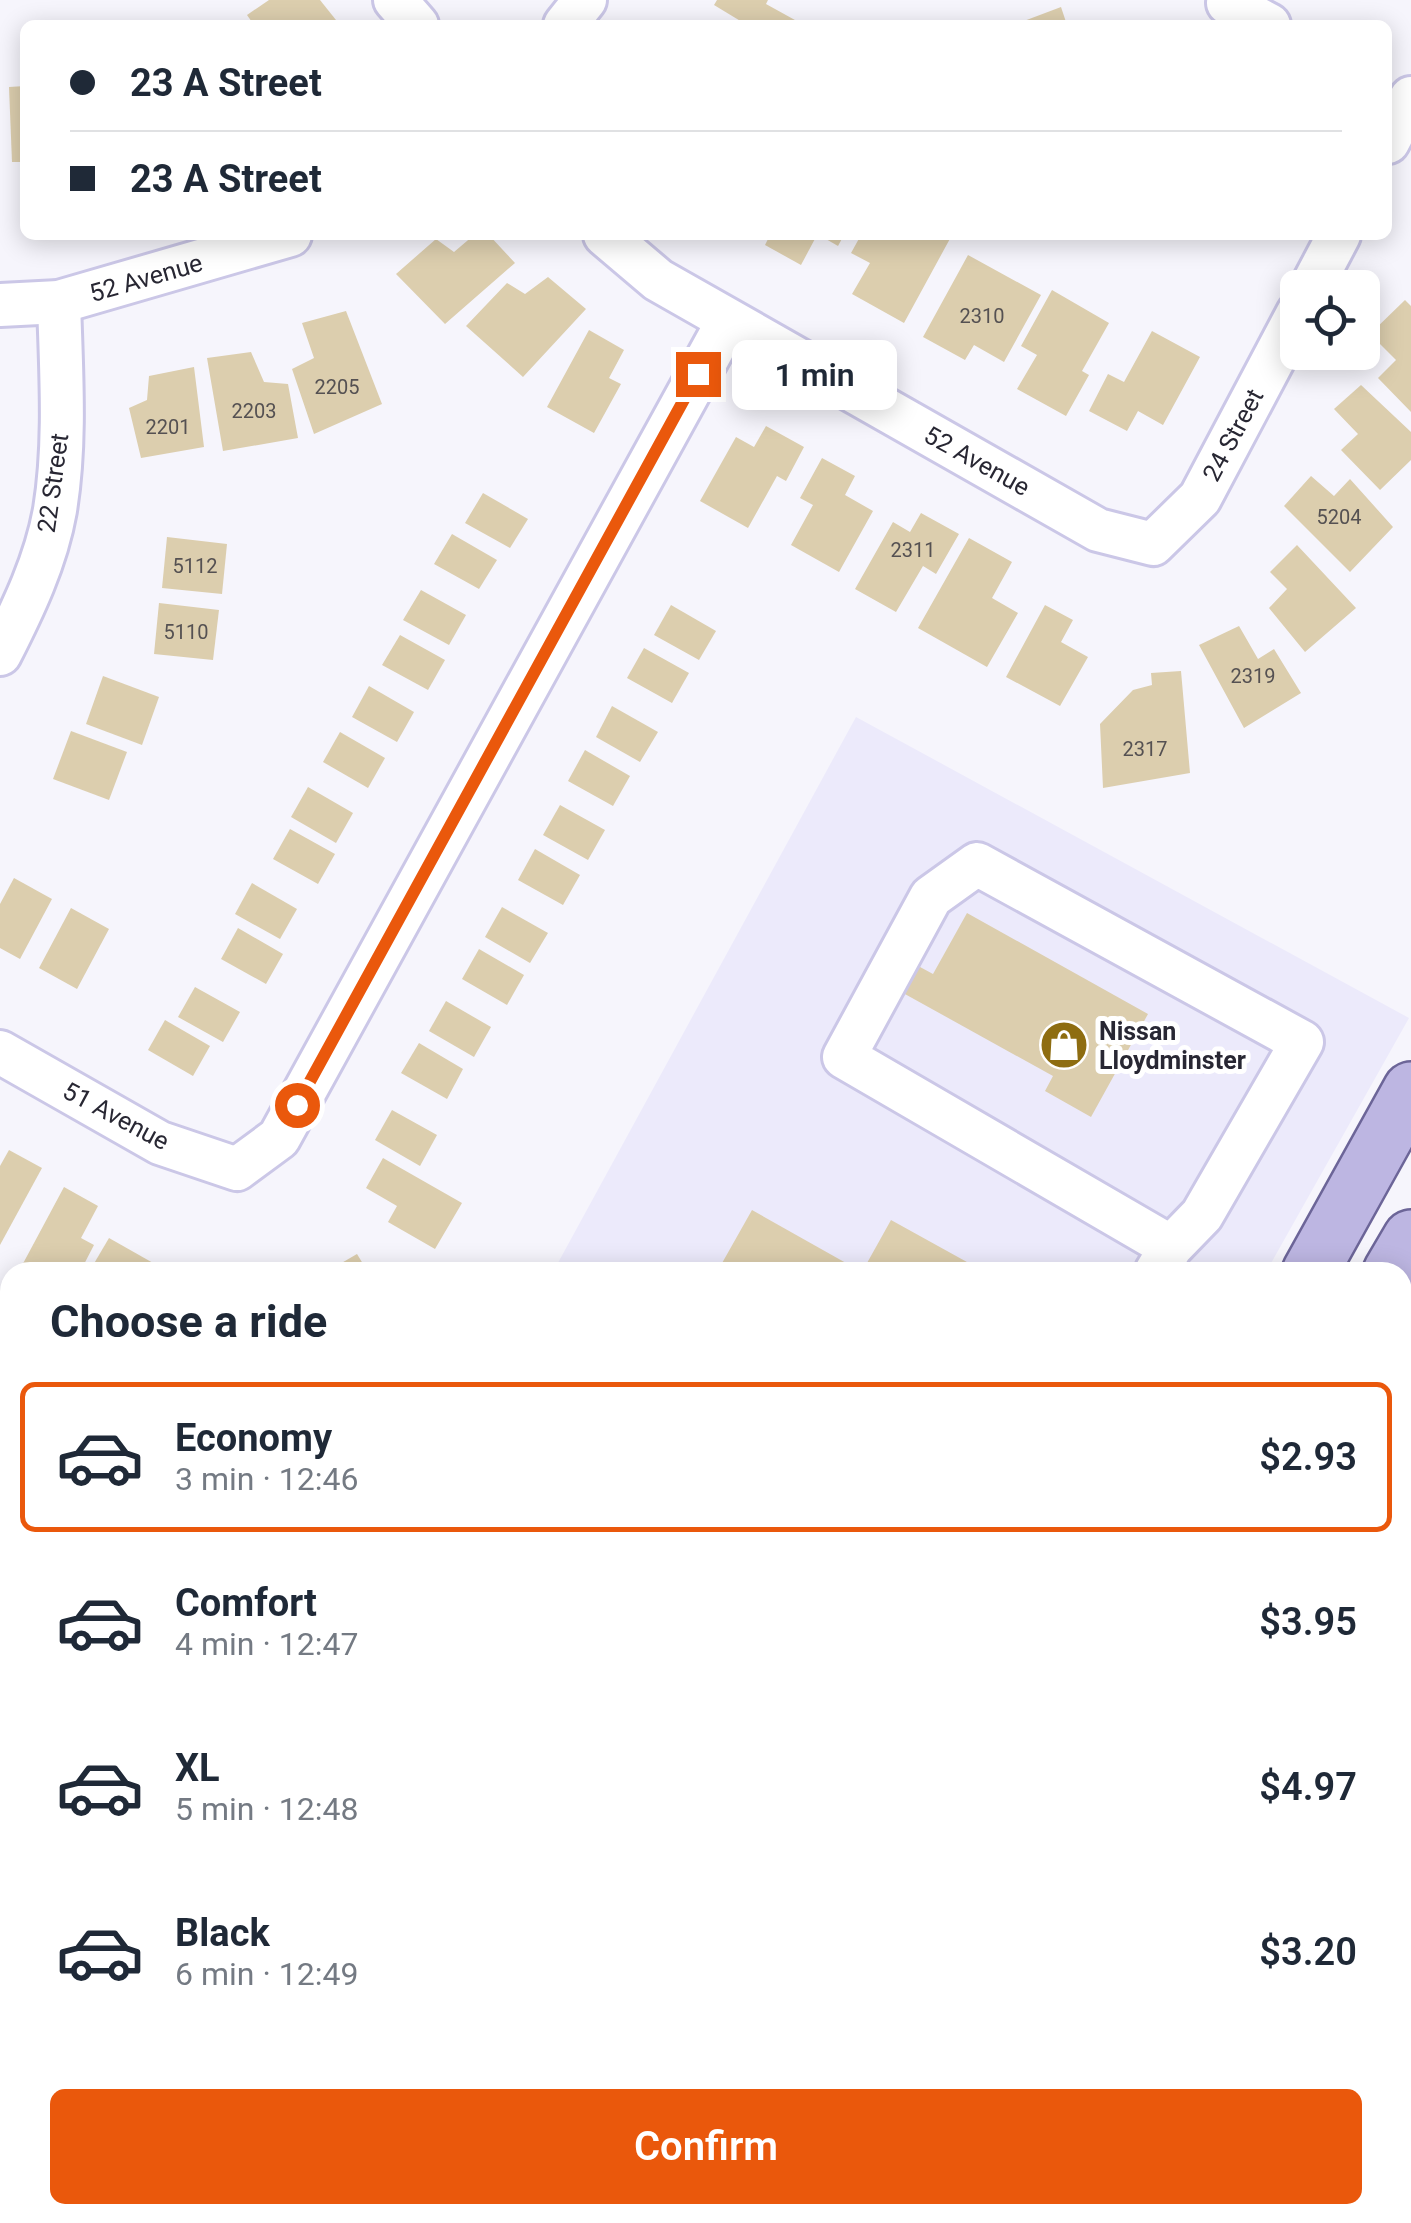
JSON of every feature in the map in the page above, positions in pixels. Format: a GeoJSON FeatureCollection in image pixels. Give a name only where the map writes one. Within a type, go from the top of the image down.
{"type":"FeatureCollection","features":[{"type":"Feature","properties":{"kind":"main road"},"geometry":{"type":"LineString","coordinates":[[1316,1262],[1411,1090]]}},
{"type":"Feature","properties":{"kind":"main road"},"geometry":{"type":"LineString","coordinates":[[1398,1262],[1411,1238]]}},
{"type":"Feature","properties":{"kind":"street"},"geometry":{"type":"LineString","coordinates":[[395,0],[413,20]]}},
{"type":"Feature","properties":{"kind":"street"},"geometry":{"type":"LineString","coordinates":[[569,20],[585,0]]}},
{"type":"Feature","properties":{"kind":"street"},"geometry":{"type":"LineString","coordinates":[[1228,3],[1260,20]]}},
{"type":"Feature","properties":{"kind":"street"},"geometry":{"type":"LineString","coordinates":[[1392,134],[1410,99]]}},
{"type":"Feature","properties":{"kind":"street","name":"52 Avenue"},"geometry":{"type":"LineString","coordinates":[[0,305],[59,302],[273,240]]}},
{"type":"Feature","properties":{"kind":"street","name":"52 Avenue"},"geometry":{"type":"LineString","coordinates":[[610,240],[658,280],[1098,530],[1153,544]]}},
{"type":"Feature","properties":{"kind":"street"},"geometry":{"type":"LineString","coordinates":[[1320,270],[1335,240]]}},
{"type":"Feature","properties":{"kind":"street","name":"22 Street"},"geometry":{"type":"LineString","coordinates":[[0,654],[29,598],[54,512],[62,434],[59,302]]}},
{"type":"Feature","properties":{"kind":"street","name":"51 Avenue"},"geometry":{"type":"LineString","coordinates":[[0,1052],[160,1144],[238,1169],[278,1138],[728,321]]}},
{"type":"Feature","properties":{"kind":"street","name":"24 Street"},"geometry":{"type":"LineString","coordinates":[[1153,544],[1200,498],[1280,347]]}},
{"type":"Feature","properties":{"kind":"street"},"geometry":{"type":"LineString","coordinates":[[977,864],[1302,1042],[1202,1215],[1164,1260],[844,1057],[932,896],[977,864]]}},
{"type":"Feature","properties":{"kind":"shaded area"},"geometry":{"type":"Polygon","coordinates":[[[856,717],[1409,1018],[1272,1262],[558,1262],[856,717]]]}},
{"type":"Feature","properties":{"kind":"building"},"geometry":{"type":"Polygon","coordinates":[[[269,0],[320,0],[336,20],[250,20],[247,15],[269,0]]]}},
{"type":"Feature","properties":{"kind":"building"},"geometry":{"type":"Polygon","coordinates":[[[717,0],[768,0],[766,4],[795,20],[739,20],[714,5],[717,0]]]}},
{"type":"Feature","properties":{"kind":"building"},"geometry":{"type":"Polygon","coordinates":[[[1061,7],[1065,20],[1026,20],[1061,7]]]}},
{"type":"Feature","properties":{"kind":"building"},"geometry":{"type":"Polygon","coordinates":[[[20,86],[20,162],[12,162],[9,87],[20,86]]]}},
{"type":"Feature","properties":{"kind":"building"},"geometry":{"type":"Polygon","coordinates":[[[435,240],[454,252],[468,240],[494,240],[515,263],[445,324],[396,274],[435,240]]]}},
{"type":"Feature","properties":{"kind":"building"},"geometry":{"type":"Polygon","coordinates":[[[768,240],[814,240],[801,265],[765,245],[768,240]]]}},
{"type":"Feature","properties":{"kind":"building"},"geometry":{"type":"Polygon","coordinates":[[[858,240],[949,240],[904,323],[852,294],[870,263],[851,253],[858,240]]]}},
{"type":"Feature","properties":{"kind":"building"},"geometry":{"type":"Polygon","coordinates":[[[968,255],[1041,295],[1004,362],[974,345],[965,360],[923,337],[968,255]]]}},
{"type":"Feature","properties":{"kind":"building"},"geometry":{"type":"Polygon","coordinates":[[[548,277],[586,309],[523,377],[466,326],[507,283],[525,294],[548,277]]]}},
{"type":"Feature","properties":{"kind":"building"},"geometry":{"type":"Polygon","coordinates":[[[1052,290],[1109,323],[1082,371],[1089,375],[1066,416],[1017,389],[1037,355],[1021,346],[1052,290]]]}},
{"type":"Feature","properties":{"kind":"building"},"geometry":{"type":"Polygon","coordinates":[[[1405,300],[1411,306],[1411,412],[1378,378],[1396,360],[1380,344],[1380,324],[1405,300]]]}},
{"type":"Feature","properties":{"kind":"building"},"geometry":{"type":"Polygon","coordinates":[[[346,311],[382,404],[314,434],[292,369],[314,358],[302,323],[346,311]]]}},
{"type":"Feature","properties":{"kind":"building"},"geometry":{"type":"Polygon","coordinates":[[[589,330],[624,350],[609,378],[621,384],[594,433],[547,407],[589,330]]]}},
{"type":"Feature","properties":{"kind":"building"},"geometry":{"type":"Polygon","coordinates":[[[1152,331],[1200,357],[1163,425],[1138,411],[1127,431],[1089,411],[1108,374],[1124,382],[1152,331]]]}},
{"type":"Feature","properties":{"kind":"building"},"geometry":{"type":"Polygon","coordinates":[[[251,352],[264,382],[288,384],[298,438],[223,451],[207,358],[251,352]]]}},
{"type":"Feature","properties":{"kind":"building"},"geometry":{"type":"Polygon","coordinates":[[[194,367],[204,447],[141,458],[129,408],[147,400],[149,376],[194,367]]]}},
{"type":"Feature","properties":{"kind":"building"},"geometry":{"type":"Polygon","coordinates":[[[1361,385],[1411,432],[1411,460],[1380,490],[1341,450],[1358,434],[1334,409],[1361,385]]]}},
{"type":"Feature","properties":{"kind":"building"},"geometry":{"type":"Polygon","coordinates":[[[766,426],[804,447],[786,481],[777,476],[748,528],[700,501],[736,437],[754,447],[766,426]]]}},
{"type":"Feature","properties":{"kind":"building"},"geometry":{"type":"Polygon","coordinates":[[[822,458],[855,476],[845,495],[873,511],[839,572],[791,545],[813,505],[800,498],[822,458]]]}},
{"type":"Feature","properties":{"kind":"building"},"geometry":{"type":"Polygon","coordinates":[[[1311,476],[1334,496],[1350,479],[1393,527],[1350,572],[1284,506],[1311,476]]]}},
{"type":"Feature","properties":{"kind":"building"},"geometry":{"type":"Polygon","coordinates":[[[483,493],[528,519],[510,548],[465,523],[483,493]]]}},
{"type":"Feature","properties":{"kind":"building"},"geometry":{"type":"Polygon","coordinates":[[[921,513],[959,534],[936,574],[923,566],[896,612],[855,589],[893,522],[910,532],[921,513]]]}},
{"type":"Feature","properties":{"kind":"building"},"geometry":{"type":"Polygon","coordinates":[[[452,534],[497,560],[479,589],[434,564],[452,534]]]}},
{"type":"Feature","properties":{"kind":"building"},"geometry":{"type":"Polygon","coordinates":[[[167,537],[227,544],[222,594],[162,588],[167,537]]]}},
{"type":"Feature","properties":{"kind":"building"},"geometry":{"type":"Polygon","coordinates":[[[969,538],[1012,562],[992,598],[1018,613],[987,667],[918,628],[969,538]]]}},
{"type":"Feature","properties":{"kind":"building"},"geometry":{"type":"Polygon","coordinates":[[[1297,545],[1356,608],[1305,652],[1269,608],[1287,589],[1270,572],[1297,545]]]}},
{"type":"Feature","properties":{"kind":"building"},"geometry":{"type":"Polygon","coordinates":[[[421,590],[466,615],[449,645],[403,620],[421,590]]]}},
{"type":"Feature","properties":{"kind":"building"},"geometry":{"type":"Polygon","coordinates":[[[159,603],[219,610],[213,660],[154,654],[159,603]]]}},
{"type":"Feature","properties":{"kind":"building"},"geometry":{"type":"Polygon","coordinates":[[[671,605],[716,631],[699,660],[654,635],[671,605]]]}},
{"type":"Feature","properties":{"kind":"building"},"geometry":{"type":"Polygon","coordinates":[[[1045,605],[1073,620],[1061,642],[1088,657],[1060,706],[1006,677],[1045,605]]]}},
{"type":"Feature","properties":{"kind":"building"},"geometry":{"type":"Polygon","coordinates":[[[1239,626],[1258,659],[1274,649],[1301,693],[1244,728],[1199,645],[1239,626]]]}},
{"type":"Feature","properties":{"kind":"building"},"geometry":{"type":"Polygon","coordinates":[[[400,635],[445,660],[428,690],[382,665],[400,635]]]}},
{"type":"Feature","properties":{"kind":"building"},"geometry":{"type":"Polygon","coordinates":[[[644,648],[689,673],[672,703],[627,678],[644,648]]]}},
{"type":"Feature","properties":{"kind":"building"},"geometry":{"type":"Polygon","coordinates":[[[1181,671],[1190,773],[1103,788],[1100,724],[1133,690],[1152,685],[1151,673],[1181,671]]]}},
{"type":"Feature","properties":{"kind":"building"},"geometry":{"type":"Polygon","coordinates":[[[103,676],[159,697],[142,745],[86,724],[103,676]]]}},
{"type":"Feature","properties":{"kind":"building"},"geometry":{"type":"Polygon","coordinates":[[[369,686],[414,712],[397,742],[352,717],[369,686]]]}},
{"type":"Feature","properties":{"kind":"building"},"geometry":{"type":"Polygon","coordinates":[[[612,706],[658,732],[640,762],[596,737],[612,706]]]}},
{"type":"Feature","properties":{"kind":"building"},"geometry":{"type":"Polygon","coordinates":[[[71,731],[127,752],[109,800],[53,779],[71,731]]]}},
{"type":"Feature","properties":{"kind":"building"},"geometry":{"type":"Polygon","coordinates":[[[340,732],[385,758],[368,788],[323,762],[340,732]]]}},
{"type":"Feature","properties":{"kind":"building"},"geometry":{"type":"Polygon","coordinates":[[[585,750],[630,776],[613,806],[568,781],[585,750]]]}},
{"type":"Feature","properties":{"kind":"building"},"geometry":{"type":"Polygon","coordinates":[[[308,787],[353,813],[336,843],[291,817],[308,787]]]}},
{"type":"Feature","properties":{"kind":"building"},"geometry":{"type":"Polygon","coordinates":[[[560,805],[605,830],[588,860],[543,835],[560,805]]]}},
{"type":"Feature","properties":{"kind":"building"},"geometry":{"type":"Polygon","coordinates":[[[290,829],[335,854],[318,884],[273,859],[290,829]]]}},
{"type":"Feature","properties":{"kind":"building"},"geometry":{"type":"Polygon","coordinates":[[[535,849],[580,875],[563,905],[518,880],[535,849]]]}},
{"type":"Feature","properties":{"kind":"building"},"geometry":{"type":"Polygon","coordinates":[[[14,878],[52,899],[20,959],[0,948],[0,904],[14,878]]]}},
{"type":"Feature","properties":{"kind":"building"},"geometry":{"type":"Polygon","coordinates":[[[252,883],[297,909],[280,939],[235,914],[252,883]]]}},
{"type":"Feature","properties":{"kind":"building"},"geometry":{"type":"Polygon","coordinates":[[[502,907],[548,933],[530,963],[485,937],[502,907]]]}},
{"type":"Feature","properties":{"kind":"building"},"geometry":{"type":"Polygon","coordinates":[[[71,908],[109,929],[77,989],[39,968],[71,908]]]}},
{"type":"Feature","properties":{"kind":"building","name":"Nissan Lloydminster"},"geometry":{"type":"Polygon","coordinates":[[[967,913],[1148,1014],[1091,1117],[1045,1091],[1053,1076],[894,988],[909,961],[933,974],[967,913]]]}},
{"type":"Feature","properties":{"kind":"building"},"geometry":{"type":"Polygon","coordinates":[[[238,928],[283,954],[266,984],[221,959],[238,928]]]}},
{"type":"Feature","properties":{"kind":"building"},"geometry":{"type":"Polygon","coordinates":[[[479,949],[524,975],[507,1005],[462,979],[479,949]]]}},
{"type":"Feature","properties":{"kind":"building"},"geometry":{"type":"Polygon","coordinates":[[[195,987],[240,1012],[223,1042],[178,1017],[195,987]]]}},
{"type":"Feature","properties":{"kind":"building"},"geometry":{"type":"Polygon","coordinates":[[[446,1001],[491,1027],[474,1057],[429,1031],[446,1001]]]}},
{"type":"Feature","properties":{"kind":"building"},"geometry":{"type":"Polygon","coordinates":[[[165,1020],[210,1046],[193,1076],[148,1050],[165,1020]]]}},
{"type":"Feature","properties":{"kind":"building"},"geometry":{"type":"Polygon","coordinates":[[[419,1043],[463,1069],[447,1099],[401,1073],[419,1043]]]}},
{"type":"Feature","properties":{"kind":"building"},"geometry":{"type":"Polygon","coordinates":[[[392,1110],[437,1135],[420,1166],[375,1140],[392,1110]]]}},
{"type":"Feature","properties":{"kind":"building"},"geometry":{"type":"Polygon","coordinates":[[[9,1150],[42,1168],[0,1245],[0,1166],[9,1150]]]}},
{"type":"Feature","properties":{"kind":"building"},"geometry":{"type":"Polygon","coordinates":[[[383,1158],[462,1203],[435,1249],[388,1222],[397,1206],[366,1188],[383,1158]]]}},
{"type":"Feature","properties":{"kind":"building"},"geometry":{"type":"Polygon","coordinates":[[[64,1187],[98,1206],[81,1238],[94,1245],[85,1262],[24,1262],[64,1187]]]}},
{"type":"Feature","properties":{"kind":"building"},"geometry":{"type":"Polygon","coordinates":[[[752,1210],[844,1262],[723,1262],[752,1210]]]}},
{"type":"Feature","properties":{"kind":"building"},"geometry":{"type":"Polygon","coordinates":[[[891,1220],[967,1262],[868,1262],[891,1220]]]}},
{"type":"Feature","properties":{"kind":"building"},"geometry":{"type":"Polygon","coordinates":[[[109,1238],[151,1262],[95,1262],[109,1238]]]}},
{"type":"Feature","properties":{"kind":"building"},"geometry":{"type":"Polygon","coordinates":[[[357,1254],[362,1262],[343,1262],[357,1254]]]}},
{"type":"Feature","properties":{"kind":"place","name":"Nissan Lloydminster"},"geometry":{"type":"Point","coordinates":[1064,1045]}},
{"type":"Feature","properties":{"kind":"route"},"geometry":{"type":"LineString","coordinates":[[297,1105],[698,374]]}}]}
